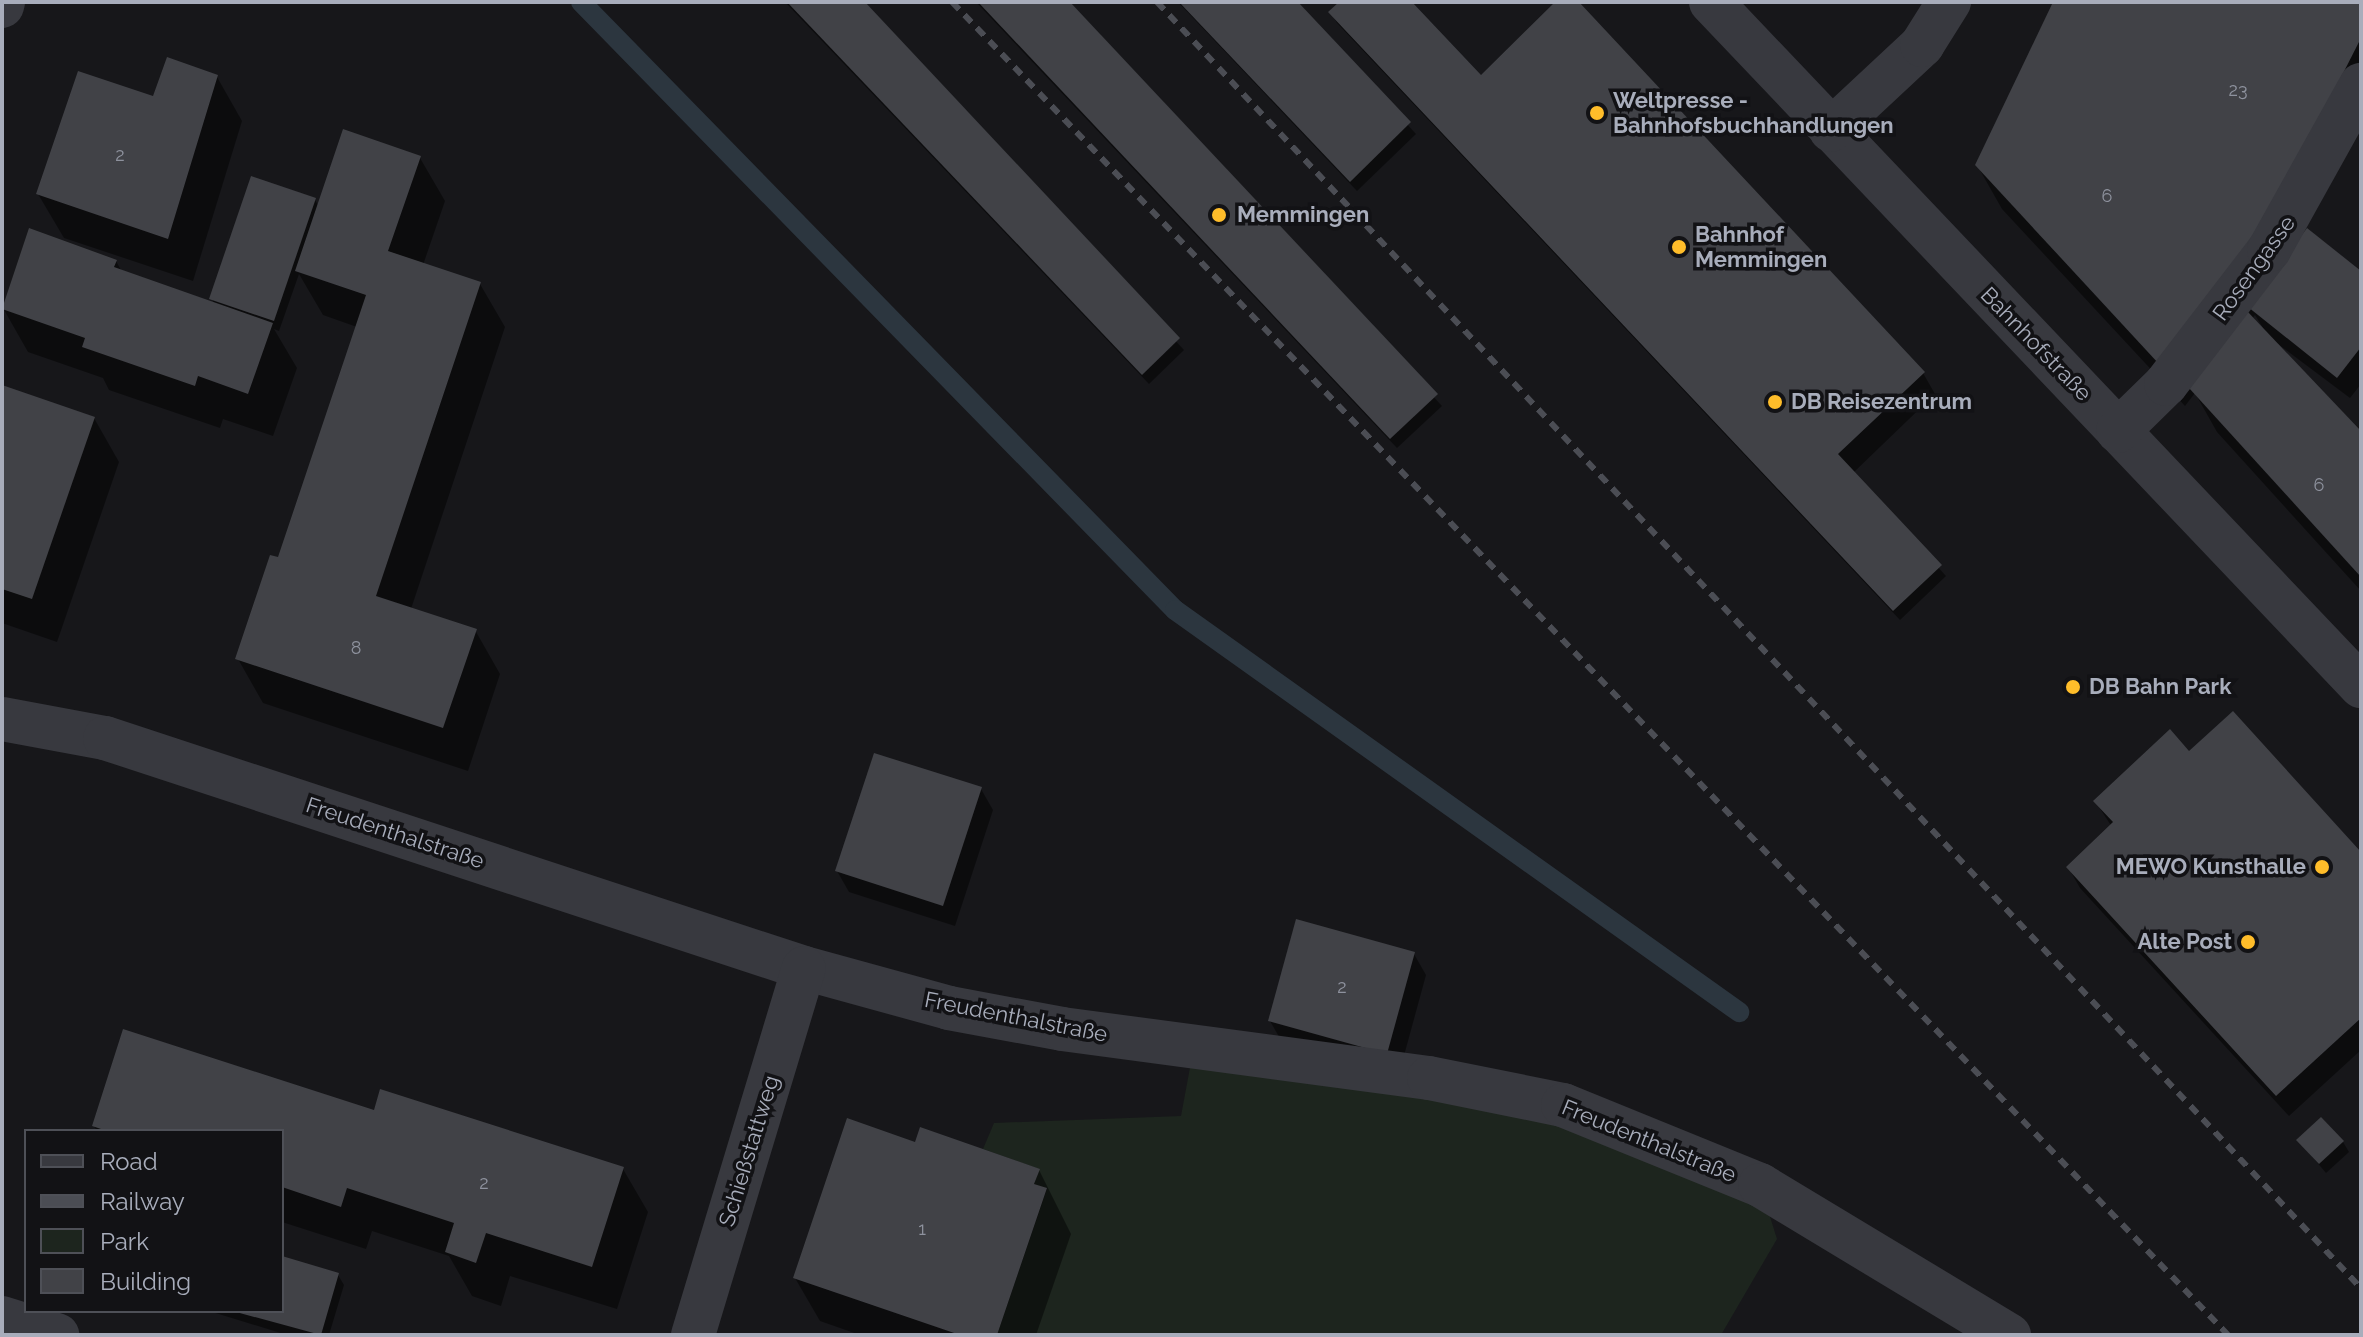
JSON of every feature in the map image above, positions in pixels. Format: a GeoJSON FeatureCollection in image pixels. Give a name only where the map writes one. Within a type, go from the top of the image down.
{"type":"FeatureCollection","features":[{"type":"Feature","properties":{"kind":"street","name":"Bahnhofstraße"},"geometry":{"type":"LineString","coordinates":[[1711,2],[2361,686]]}},
{"type":"Feature","properties":{"kind":"street"},"geometry":{"type":"LineString","coordinates":[[1831,130],[1922,45],[1949,2]]}},
{"type":"Feature","properties":{"kind":"street","name":"Rosengasse"},"geometry":{"type":"LineString","coordinates":[[2118,431],[2166,384],[2269,250],[2361,85]]}},
{"type":"Feature","properties":{"kind":"street","name":"Freudenthalstraße"},"geometry":{"type":"LineString","coordinates":[[2,719],[105,738],[804,968],[949,1008],[1062,1029],[1429,1078],[1563,1105],[1760,1185],[2009,1335]]}},
{"type":"Feature","properties":{"kind":"street","name":"Schießstattweg"},"geometry":{"type":"LineString","coordinates":[[693,1335],[804,968]]}},
{"type":"Feature","properties":{"kind":"street"},"geometry":{"type":"LineString","coordinates":[[2,1318],[57,1335]]}},
{"type":"Feature","properties":{"kind":"green space"},"geometry":{"type":"Polygon","coordinates":[[[1194,1046],[1429,1078],[1760,1185],[1777,1239],[1721,1335],[997,1335],[1047,1189],[1034,1184],[1039,1169],[983,1149],[994,1123],[1181,1116],[1194,1046]]]}},
{"type":"Feature","properties":{"kind":"building"},"geometry":{"type":"Polygon","coordinates":[[[787,2],[865,2],[1180,338],[1142,375],[787,2]]]}},
{"type":"Feature","properties":{"kind":"building"},"geometry":{"type":"Polygon","coordinates":[[[978,2],[1070,2],[1438,394],[1390,439],[978,2]]]}},
{"type":"Feature","properties":{"kind":"building"},"geometry":{"type":"Polygon","coordinates":[[[1179,2],[1298,2],[1411,122],[1350,182],[1179,2]]]}},
{"type":"Feature","properties":{"kind":"building","name":"Bahnhof Memmingen"},"geometry":{"type":"Polygon","coordinates":[[[1339,2],[1412,2],[1481,75],[1555,2],[1579,2],[1925,372],[1838,454],[1942,565],[1893,611],[1328,12],[1339,2]]]}},
{"type":"Feature","properties":{"kind":"building"},"geometry":{"type":"Polygon","coordinates":[[[2053,2],[2361,2],[2361,38],[2265,227],[2159,364],[1975,165],[2053,2]]]}},
{"type":"Feature","properties":{"kind":"building"},"geometry":{"type":"Polygon","coordinates":[[[167,57],[218,75],[168,239],[36,194],[78,71],[153,96],[167,57]]]}},
{"type":"Feature","properties":{"kind":"building"},"geometry":{"type":"Polygon","coordinates":[[[343,129],[421,156],[388,251],[481,282],[376,596],[477,629],[443,728],[235,659],[270,555],[278,557],[366,295],[295,271],[343,129]]]}},
{"type":"Feature","properties":{"kind":"building"},"geometry":{"type":"Polygon","coordinates":[[[251,176],[316,198],[274,321],[209,299],[251,176]]]}},
{"type":"Feature","properties":{"kind":"building"},"geometry":{"type":"Polygon","coordinates":[[[29,228],[117,260],[114,267],[273,323],[248,394],[198,376],[195,386],[82,347],[85,338],[2,309],[29,228]]]}},
{"type":"Feature","properties":{"kind":"building"},"geometry":{"type":"Polygon","coordinates":[[[2307,228],[2361,271],[2361,347],[2337,378],[2248,307],[2307,228]]]}},
{"type":"Feature","properties":{"kind":"building"},"geometry":{"type":"Polygon","coordinates":[[[2247,311],[2361,431],[2361,577],[2189,388],[2247,311]]]}},
{"type":"Feature","properties":{"kind":"building"},"geometry":{"type":"Polygon","coordinates":[[[2,385],[95,417],[32,599],[2,589],[2,385]]]}},
{"type":"Feature","properties":{"kind":"building","name":"Alte Post"},"geometry":{"type":"Polygon","coordinates":[[[2233,711],[2361,852],[2361,1018],[2276,1096],[2066,867],[2113,822],[2093,801],[2170,729],[2189,751],[2233,711]]]}},
{"type":"Feature","properties":{"kind":"building"},"geometry":{"type":"Polygon","coordinates":[[[874,753],[982,787],[943,906],[835,871],[874,753]]]}},
{"type":"Feature","properties":{"kind":"building"},"geometry":{"type":"Polygon","coordinates":[[[1296,919],[1415,952],[1387,1054],[1268,1021],[1296,919]]]}},
{"type":"Feature","properties":{"kind":"building"},"geometry":{"type":"Polygon","coordinates":[[[123,1029],[374,1110],[380,1089],[624,1167],[592,1267],[486,1233],[476,1263],[445,1252],[454,1223],[347,1188],[341,1207],[284,1188],[284,1129],[101,1129],[92,1126],[123,1029]]]}},
{"type":"Feature","properties":{"kind":"building"},"geometry":{"type":"Polygon","coordinates":[[[2321,1117],[2344,1141],[2319,1164],[2296,1140],[2321,1117]]]}},
{"type":"Feature","properties":{"kind":"building"},"geometry":{"type":"Polygon","coordinates":[[[847,1118],[915,1142],[920,1127],[1040,1169],[1034,1184],[1047,1188],[997,1335],[960,1335],[793,1278],[847,1118]]]}},
{"type":"Feature","properties":{"kind":"building"},"geometry":{"type":"Polygon","coordinates":[[[284,1257],[339,1273],[321,1335],[240,1313],[284,1313],[284,1257]]]}},
{"type":"Feature","properties":{"kind":"waterway"},"geometry":{"type":"LineString","coordinates":[[581,2],[1175,610],[1739,1012]]}},
{"type":"Feature","properties":{"kind":"railway"},"geometry":{"type":"LineString","coordinates":[[952,2],[2228,1335]]}},
{"type":"Feature","properties":{"kind":"railway"},"geometry":{"type":"LineString","coordinates":[[1157,2],[2361,1288]]}},
{"type":"Feature","properties":{"kind":"place","name":"Weltpresse - Bahnhofsbuchhandlungen"},"geometry":{"type":"Point","coordinates":[1597,113]}},
{"type":"Feature","properties":{"kind":"place","name":"Memmingen"},"geometry":{"type":"Point","coordinates":[1219,215]}},
{"type":"Feature","properties":{"kind":"place","name":"Bahnhof Memmingen"},"geometry":{"type":"Point","coordinates":[1679,247]}},
{"type":"Feature","properties":{"kind":"place","name":"DB Reisezentrum"},"geometry":{"type":"Point","coordinates":[1775,402]}},
{"type":"Feature","properties":{"kind":"place","name":"DB Bahn Park"},"geometry":{"type":"Point","coordinates":[2073,687]}},
{"type":"Feature","properties":{"kind":"place","name":"MEWO Kunsthalle"},"geometry":{"type":"Point","coordinates":[2322,867]}},
{"type":"Feature","properties":{"kind":"place","name":"Alte Post"},"geometry":{"type":"Point","coordinates":[2248,942]}}]}
